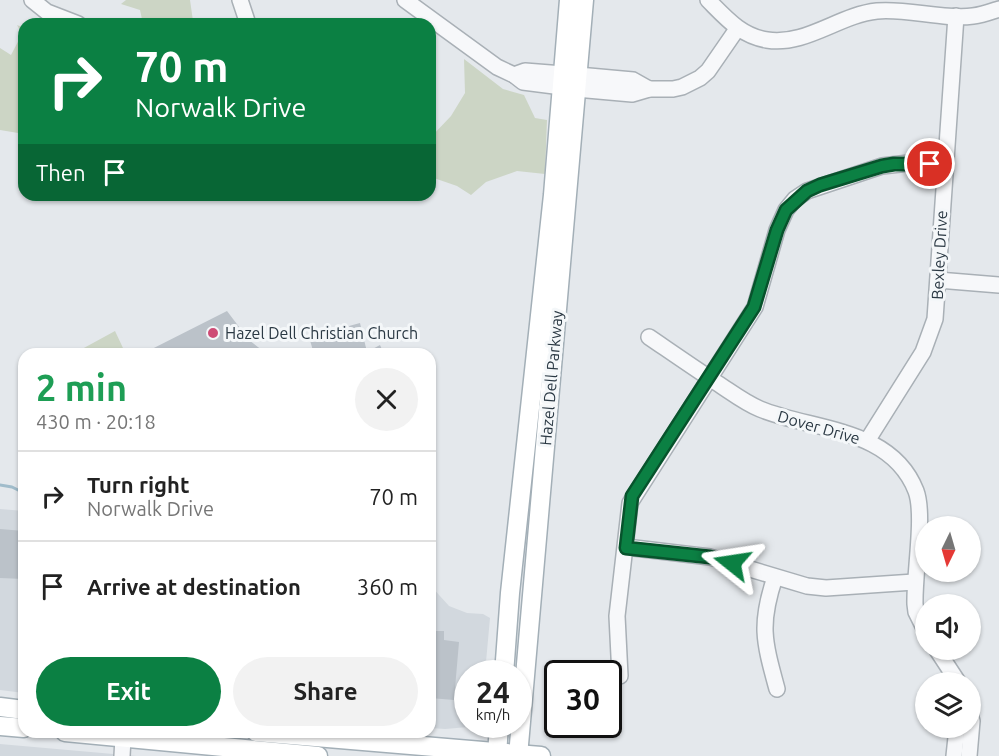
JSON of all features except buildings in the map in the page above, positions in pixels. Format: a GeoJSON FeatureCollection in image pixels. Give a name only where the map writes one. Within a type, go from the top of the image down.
{"type":"FeatureCollection","features":[{"type":"Feature","properties":{"kind":"main road","name":"Hazel Dell Parkway"},"geometry":{"type":"LineString","coordinates":[[518,755],[570,81],[569,0]]}},
{"type":"Feature","properties":{"kind":"main road","name":"Hazel Dell Parkway"},"geometry":{"type":"LineString","coordinates":[[505,660],[510,593],[553,195],[584,0]]}},
{"type":"Feature","properties":{"kind":"main road"},"geometry":{"type":"LineString","coordinates":[[0,707],[18,709]]}},
{"type":"Feature","properties":{"kind":"main road"},"geometry":{"type":"LineString","coordinates":[[0,726],[18,728]]}},
{"type":"Feature","properties":{"kind":"main road"},"geometry":{"type":"LineString","coordinates":[[88,738],[122,747],[318,756]]}},
{"type":"Feature","properties":{"kind":"main road"},"geometry":{"type":"LineString","coordinates":[[322,738],[541,756]]}},
{"type":"Feature","properties":{"kind":"main road"},"geometry":{"type":"LineString","coordinates":[[497,754],[498,738]]}},
{"type":"Feature","properties":{"kind":"street"},"geometry":{"type":"LineString","coordinates":[[32,0],[47,12],[62,18]]}},
{"type":"Feature","properties":{"kind":"street"},"geometry":{"type":"LineString","coordinates":[[240,0],[246,18]]}},
{"type":"Feature","properties":{"kind":"street"},"geometry":{"type":"LineString","coordinates":[[405,0],[425,18]]}},
{"type":"Feature","properties":{"kind":"street"},"geometry":{"type":"LineString","coordinates":[[708,0],[737,29],[766,40],[784,42],[876,11],[970,16],[999,9]]}},
{"type":"Feature","properties":{"kind":"street","name":"Bexley Drive"},"geometry":{"type":"LineString","coordinates":[[867,441],[929,339],[935,319],[956,16]]}},
{"type":"Feature","properties":{"kind":"street"},"geometry":{"type":"LineString","coordinates":[[436,27],[497,67],[514,75],[525,71],[570,81],[633,80],[649,89],[673,89],[700,78],[708,71],[737,29]]}},
{"type":"Feature","properties":{"kind":"street"},"geometry":{"type":"LineString","coordinates":[[619,660],[617,616],[632,496],[754,307],[777,230],[786,210],[807,191],[820,185],[882,166],[909,163],[944,165]]}},
{"type":"Feature","properties":{"kind":"street"},"geometry":{"type":"LineString","coordinates":[[938,280],[999,285]]}},
{"type":"Feature","properties":{"kind":"street","name":"Dover Drive"},"geometry":{"type":"LineString","coordinates":[[649,337],[759,409],[850,434],[867,441],[893,459],[904,470],[920,502],[915,597]]}},
{"type":"Feature","properties":{"kind":"street"},"geometry":{"type":"LineString","coordinates":[[626,548],[710,557],[807,586],[826,588],[914,582]]}},
{"type":"Feature","properties":{"kind":"street"},"geometry":{"type":"LineString","coordinates":[[775,577],[765,612],[764,632],[777,689]]}},
{"type":"Feature","properties":{"kind":"street"},"geometry":{"type":"LineString","coordinates":[[954,756],[956,738]]}},
{"type":"Feature","properties":{"kind":"street"},"geometry":{"type":"LineString","coordinates":[[969,756],[971,738]]}},
{"type":"Feature","properties":{"kind":"shaded area"},"geometry":{"type":"Polygon","coordinates":[[[0,509],[18,510],[18,692],[0,690],[0,509]]]}},
{"type":"Feature","properties":{"kind":"shaded area"},"geometry":{"type":"Polygon","coordinates":[[[436,592],[449,606],[467,613],[483,614],[490,618],[486,660],[454,660],[454,728],[436,728],[436,592]]]}},
{"type":"Feature","properties":{"kind":"shaded area"},"geometry":{"type":"Polygon","coordinates":[[[0,744],[136,756],[0,756],[0,744]]]}},
{"type":"Feature","properties":{"kind":"green space"},"geometry":{"type":"Polygon","coordinates":[[[126,0],[190,0],[193,18],[142,18],[140,10],[121,4],[126,0]]]}},
{"type":"Feature","properties":{"kind":"green space"},"geometry":{"type":"Polygon","coordinates":[[[18,42],[18,133],[0,130],[0,48],[11,55],[18,42]]]}},
{"type":"Feature","properties":{"kind":"green space"},"geometry":{"type":"Polygon","coordinates":[[[464,59],[503,89],[524,95],[535,118],[547,120],[545,174],[517,171],[486,182],[471,195],[457,186],[436,179],[436,132],[451,116],[465,93],[464,59]]]}},
{"type":"Feature","properties":{"kind":"green space"},"geometry":{"type":"Polygon","coordinates":[[[115,331],[123,348],[84,348],[115,331]]]}},
{"type":"Feature","properties":{"kind":"waterway"},"geometry":{"type":"LineString","coordinates":[[0,485],[18,490]]}},
{"type":"Feature","properties":{"kind":"place","name":"Hazel Dell Christian Church"},"geometry":{"type":"Point","coordinates":[213,333]}},
{"type":"Feature","properties":{"kind":"route"},"geometry":{"type":"LineString","coordinates":[[732,563],[710,557],[626,548],[632,496],[754,307],[777,230],[786,210],[807,191],[820,185],[882,166],[909,163],[930,164]]}}]}
